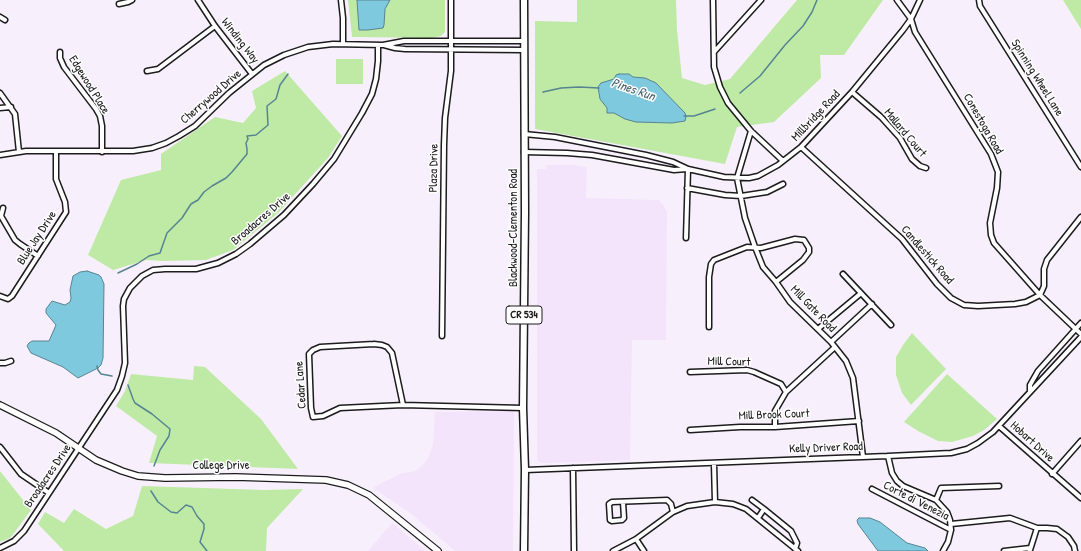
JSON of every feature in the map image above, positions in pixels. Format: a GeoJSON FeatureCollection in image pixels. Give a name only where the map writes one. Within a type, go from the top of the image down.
{"type":"FeatureCollection","features":[{"type":"Feature","properties":{"kind":"main road","name":"Blackwood-Clementon Road"},"geometry":{"type":"LineString","coordinates":[[524,0],[524,551]]}},
{"type":"Feature","properties":{"kind":"main road","name":"College Drive"},"geometry":{"type":"LineString","coordinates":[[0,405],[56,433],[96,460],[138,476],[165,478],[236,477],[326,480],[348,485],[369,495],[438,551]]}},
{"type":"Feature","properties":{"kind":"street"},"geometry":{"type":"LineString","coordinates":[[119,4],[132,0]]}},
{"type":"Feature","properties":{"kind":"street","name":"Winding Way"},"geometry":{"type":"LineString","coordinates":[[198,0],[215,26],[252,74]]}},
{"type":"Feature","properties":{"kind":"street"},"geometry":{"type":"LineString","coordinates":[[341,0],[343,44]]}},
{"type":"Feature","properties":{"kind":"street","name":"Plaza Drive"},"geometry":{"type":"LineString","coordinates":[[442,336],[445,118],[451,76],[451,0]]}},
{"type":"Feature","properties":{"kind":"street"},"geometry":{"type":"LineString","coordinates":[[713,0],[714,67],[720,87],[728,104],[751,131],[782,161]]}},
{"type":"Feature","properties":{"kind":"street"},"geometry":{"type":"LineString","coordinates":[[713,52],[761,0]]}},
{"type":"Feature","properties":{"kind":"street","name":"Conestoga Road"},"geometry":{"type":"LineString","coordinates":[[897,0],[911,19],[915,32],[992,154],[998,172],[997,188],[990,224],[991,235],[994,243],[1040,295],[1076,329],[1081,336]]}},
{"type":"Feature","properties":{"kind":"street","name":"Millbridge Road"},"geometry":{"type":"LineString","coordinates":[[524,152],[592,155],[674,170],[688,169],[737,178],[758,176],[778,165],[802,147],[852,92],[911,19],[920,0]]}},
{"type":"Feature","properties":{"kind":"street","name":"Spinning Wheel Lane"},"geometry":{"type":"LineString","coordinates":[[979,0],[980,6],[1081,167]]}},
{"type":"Feature","properties":{"kind":"street"},"geometry":{"type":"LineString","coordinates":[[0,17],[5,20]]}},
{"type":"Feature","properties":{"kind":"street"},"geometry":{"type":"LineString","coordinates":[[147,71],[158,69],[215,26]]}},
{"type":"Feature","properties":{"kind":"street","name":"Cherrywood Drive"},"geometry":{"type":"LineString","coordinates":[[381,45],[404,41],[524,41]]}},
{"type":"Feature","properties":{"kind":"street","name":"Cherrywood Drive"},"geometry":{"type":"LineString","coordinates":[[0,156],[19,152],[102,152],[143,150],[161,145],[175,139],[195,126],[229,93],[252,74],[274,59],[294,51],[319,45],[381,45],[401,49],[524,50]]}},
{"type":"Feature","properties":{"kind":"street","name":"Broadacres Drive"},"geometry":{"type":"LineString","coordinates":[[0,548],[11,544],[24,531],[114,396],[122,376],[125,363],[122,312],[124,299],[130,288],[142,276],[153,270],[196,269],[218,263],[236,254],[250,244],[284,215],[334,159],[366,108],[376,79],[381,45]]}},
{"type":"Feature","properties":{"kind":"street","name":"Edgewood Place"},"geometry":{"type":"LineString","coordinates":[[60,52],[64,67],[100,116],[102,126],[102,152]]}},
{"type":"Feature","properties":{"kind":"street","name":"Mallard Court"},"geometry":{"type":"LineString","coordinates":[[852,92],[881,118],[900,138],[912,159],[920,166],[926,168]]}},
{"type":"Feature","properties":{"kind":"street"},"geometry":{"type":"LineString","coordinates":[[0,93],[11,107],[16,118],[19,152]]}},
{"type":"Feature","properties":{"kind":"street"},"geometry":{"type":"LineString","coordinates":[[0,108],[11,107]]}},
{"type":"Feature","properties":{"kind":"street"},"geometry":{"type":"LineString","coordinates":[[737,178],[751,131]]}},
{"type":"Feature","properties":{"kind":"street","name":"Millbridge Road"},"geometry":{"type":"LineString","coordinates":[[524,134],[555,137],[646,155],[673,162],[688,169]]}},
{"type":"Feature","properties":{"kind":"street","name":"Candlestick Road"},"geometry":{"type":"LineString","coordinates":[[802,147],[902,239],[937,284],[951,298],[964,305],[978,306],[1015,304],[1026,302],[1040,295]]}},
{"type":"Feature","properties":{"kind":"street","name":"Blue Jay Drive"},"geometry":{"type":"LineString","coordinates":[[0,296],[8,298],[12,296],[66,212],[65,202],[56,179],[56,152]]}},
{"type":"Feature","properties":{"kind":"street"},"geometry":{"type":"LineString","coordinates":[[686,238],[688,169]]}},
{"type":"Feature","properties":{"kind":"street","name":"Mill Gate Road"},"geometry":{"type":"LineString","coordinates":[[737,178],[745,218],[763,267],[790,302],[831,342],[846,360],[853,378],[863,457]]}},
{"type":"Feature","properties":{"kind":"street"},"geometry":{"type":"LineString","coordinates":[[687,188],[725,195],[741,196],[767,192],[783,184]]}},
{"type":"Feature","properties":{"kind":"street"},"geometry":{"type":"LineString","coordinates":[[4,208],[1,216],[16,240],[38,256]]}},
{"type":"Feature","properties":{"kind":"street"},"geometry":{"type":"LineString","coordinates":[[1040,295],[1044,286],[1044,269],[1047,260],[1081,217]]}},
{"type":"Feature","properties":{"kind":"street"},"geometry":{"type":"LineString","coordinates":[[709,327],[709,277],[711,264],[714,260],[747,247],[761,248],[800,238],[804,240],[808,246],[809,252],[803,260],[776,282]]}},
{"type":"Feature","properties":{"kind":"street"},"geometry":{"type":"LineString","coordinates":[[843,274],[860,294],[891,324]]}},
{"type":"Feature","properties":{"kind":"street"},"geometry":{"type":"LineString","coordinates":[[818,329],[860,294]]}},
{"type":"Feature","properties":{"kind":"street"},"geometry":{"type":"LineString","coordinates":[[831,342],[872,304]]}},
{"type":"Feature","properties":{"kind":"street"},"geometry":{"type":"LineString","coordinates":[[1030,392],[1030,384],[1038,371],[1081,323]]}},
{"type":"Feature","properties":{"kind":"street","name":"Kelly Driver Road"},"geometry":{"type":"LineString","coordinates":[[524,470],[714,464],[951,453],[967,449],[978,443],[999,426],[1081,336]]}},
{"type":"Feature","properties":{"kind":"street","name":"Cedar Lane"},"geometry":{"type":"LineString","coordinates":[[403,405],[392,353],[387,347],[374,344],[320,347],[313,350],[309,354],[311,408],[313,418],[323,416],[340,408],[403,405],[523,408]]}},
{"type":"Feature","properties":{"kind":"street"},"geometry":{"type":"LineString","coordinates":[[775,427],[775,411],[786,392],[835,347]]}},
{"type":"Feature","properties":{"kind":"street"},"geometry":{"type":"LineString","coordinates":[[0,363],[11,361]]}},
{"type":"Feature","properties":{"kind":"street","name":"Mill Court"},"geometry":{"type":"LineString","coordinates":[[690,372],[747,370],[781,384],[786,392]]}},
{"type":"Feature","properties":{"kind":"street","name":"Mill Brook Court"},"geometry":{"type":"LineString","coordinates":[[690,430],[740,427],[775,427],[859,421]]}},
{"type":"Feature","properties":{"kind":"street","name":"Hobart Drive"},"geometry":{"type":"LineString","coordinates":[[999,426],[1081,498]]}},
{"type":"Feature","properties":{"kind":"street","name":"Hobart Drive"},"geometry":{"type":"LineString","coordinates":[[1052,474],[1081,442]]}},
{"type":"Feature","properties":{"kind":"street"},"geometry":{"type":"LineString","coordinates":[[0,447],[21,474],[49,494]]}},
{"type":"Feature","properties":{"kind":"street"},"geometry":{"type":"LineString","coordinates":[[888,456],[892,473],[897,481],[903,486],[936,500],[947,512],[951,524],[951,530],[948,542],[943,551]]}},
{"type":"Feature","properties":{"kind":"street"},"geometry":{"type":"LineString","coordinates":[[714,464],[715,502]]}},
{"type":"Feature","properties":{"kind":"street"},"geometry":{"type":"LineString","coordinates":[[573,468],[574,551]]}},
{"type":"Feature","properties":{"kind":"street"},"geometry":{"type":"LineString","coordinates":[[936,500],[941,488],[999,486]]}},
{"type":"Feature","properties":{"kind":"street","name":"Corte di Venezia"},"geometry":{"type":"LineString","coordinates":[[872,489],[951,530]]}},
{"type":"Feature","properties":{"kind":"street"},"geometry":{"type":"LineString","coordinates":[[623,502],[624,518],[622,520],[610,520],[609,504],[612,502],[667,500],[671,504],[673,512]]}},
{"type":"Feature","properties":{"kind":"street"},"geometry":{"type":"LineString","coordinates":[[752,500],[791,531],[797,543],[796,550]]}},
{"type":"Feature","properties":{"kind":"street"},"geometry":{"type":"LineString","coordinates":[[613,551],[636,539],[673,512],[687,506],[715,502],[742,507],[758,518],[796,550]]}},
{"type":"Feature","properties":{"kind":"street"},"geometry":{"type":"LineString","coordinates":[[758,518],[764,509]]}},
{"type":"Feature","properties":{"kind":"street"},"geometry":{"type":"LineString","coordinates":[[951,524],[1010,518],[1037,528],[1052,528],[1062,532],[1071,541],[1075,551]]}},
{"type":"Feature","properties":{"kind":"street"},"geometry":{"type":"LineString","coordinates":[[1004,551],[1030,550],[1037,528]]}},
{"type":"Feature","properties":{"kind":"street"},"geometry":{"type":"LineString","coordinates":[[636,539],[644,551]]}},
{"type":"Feature","properties":{"kind":"shaded area"},"geometry":{"type":"Polygon","coordinates":[[[546,165],[574,165],[587,167],[586,198],[659,200],[667,212],[666,340],[632,340],[630,460],[543,463],[537,460],[537,169],[546,169],[546,165]]]}},
{"type":"Feature","properties":{"kind":"shaded area"},"geometry":{"type":"Polygon","coordinates":[[[514,411],[513,551],[455,551],[410,513],[373,488],[399,474],[416,471],[427,460],[433,445],[435,412],[514,411]]]}},
{"type":"Feature","properties":{"kind":"shaded area"},"geometry":{"type":"Polygon","coordinates":[[[392,523],[426,551],[368,551],[392,523]]]}},
{"type":"Feature","properties":{"kind":"green space"},"geometry":{"type":"Polygon","coordinates":[[[348,0],[445,0],[445,32],[441,36],[431,38],[352,37],[348,0]]]}},
{"type":"Feature","properties":{"kind":"green space"},"geometry":{"type":"Polygon","coordinates":[[[577,0],[676,0],[677,30],[682,78],[705,85],[730,79],[797,0],[883,0],[844,55],[820,55],[821,78],[774,122],[737,127],[725,164],[535,129],[535,21],[577,22],[577,0]]]}},
{"type":"Feature","properties":{"kind":"green space"},"geometry":{"type":"Polygon","coordinates":[[[1063,0],[1081,0],[1081,29],[1063,0]]]}},
{"type":"Feature","properties":{"kind":"green space"},"geometry":{"type":"Polygon","coordinates":[[[336,59],[363,59],[363,84],[336,84],[336,59]]]}},
{"type":"Feature","properties":{"kind":"green space"},"geometry":{"type":"Polygon","coordinates":[[[285,71],[342,136],[328,158],[278,213],[233,250],[206,260],[146,260],[113,270],[88,255],[121,180],[161,170],[161,154],[215,117],[243,123],[256,108],[252,91],[285,71]]]}},
{"type":"Feature","properties":{"kind":"green space"},"geometry":{"type":"Polygon","coordinates":[[[912,333],[946,369],[911,405],[902,393],[896,375],[896,357],[912,333]]]}},
{"type":"Feature","properties":{"kind":"green space"},"geometry":{"type":"Polygon","coordinates":[[[194,366],[205,367],[261,419],[298,469],[149,463],[157,436],[116,406],[125,391],[131,374],[193,380],[194,366]]]}},
{"type":"Feature","properties":{"kind":"green space"},"geometry":{"type":"Polygon","coordinates":[[[947,374],[997,419],[984,430],[973,436],[952,442],[938,441],[904,422],[947,374]]]}},
{"type":"Feature","properties":{"kind":"green space"},"geometry":{"type":"Polygon","coordinates":[[[0,471],[31,510],[12,536],[0,542],[0,471]]]}},
{"type":"Feature","properties":{"kind":"green space"},"geometry":{"type":"Polygon","coordinates":[[[142,486],[264,490],[303,489],[267,528],[266,551],[64,551],[38,524],[45,512],[64,523],[74,509],[106,529],[133,516],[142,486]]]}},
{"type":"Feature","properties":{"kind":"water"},"geometry":{"type":"Polygon","coordinates":[[[357,0],[390,0],[385,9],[383,28],[359,30],[357,0]]]}},
{"type":"Feature","properties":{"kind":"water"},"geometry":{"type":"Polygon","coordinates":[[[629,74],[633,77],[645,78],[656,83],[685,113],[685,121],[672,123],[636,122],[625,119],[614,113],[607,113],[607,108],[600,99],[598,87],[601,83],[614,79],[616,75],[629,74]]]}},
{"type":"Feature","properties":{"kind":"water"},"geometry":{"type":"Polygon","coordinates":[[[87,271],[99,275],[104,284],[103,358],[101,365],[98,368],[78,378],[63,367],[31,353],[27,346],[32,341],[49,341],[56,325],[46,313],[46,309],[52,301],[65,305],[70,302],[70,290],[73,276],[80,272],[87,271]]]}},
{"type":"Feature","properties":{"kind":"water"},"geometry":{"type":"Polygon","coordinates":[[[859,518],[870,518],[880,522],[907,543],[925,548],[928,551],[878,551],[858,524],[857,520],[859,518]]]}},
{"type":"Feature","properties":{"kind":"waterway","name":"Pines Run"},"geometry":{"type":"LineString","coordinates":[[740,93],[760,76],[785,45],[803,26],[812,12],[817,0]]}},
{"type":"Feature","properties":{"kind":"waterway"},"geometry":{"type":"LineString","coordinates":[[118,273],[137,264],[149,256],[160,253],[167,233],[182,218],[191,204],[198,200],[204,192],[226,178],[232,172],[247,154],[247,136],[256,135],[268,125],[267,106],[276,99],[280,85],[288,74]]}},
{"type":"Feature","properties":{"kind":"waterway","name":"Pines Run"},"geometry":{"type":"LineString","coordinates":[[543,92],[561,88],[599,88]]}},
{"type":"Feature","properties":{"kind":"waterway","name":"Pines Run"},"geometry":{"type":"LineString","coordinates":[[684,116],[694,116],[715,109]]}},
{"type":"Feature","properties":{"kind":"waterway"},"geometry":{"type":"LineString","coordinates":[[97,366],[101,374],[112,376]]}},
{"type":"Feature","properties":{"kind":"waterway"},"geometry":{"type":"LineString","coordinates":[[128,385],[135,403],[152,414],[170,429],[169,436],[160,450],[154,466]]}},
{"type":"Feature","properties":{"kind":"waterway"},"geometry":{"type":"LineString","coordinates":[[151,491],[158,502],[171,512],[177,513],[186,505],[192,507],[204,524],[200,542],[207,551]]}}]}
